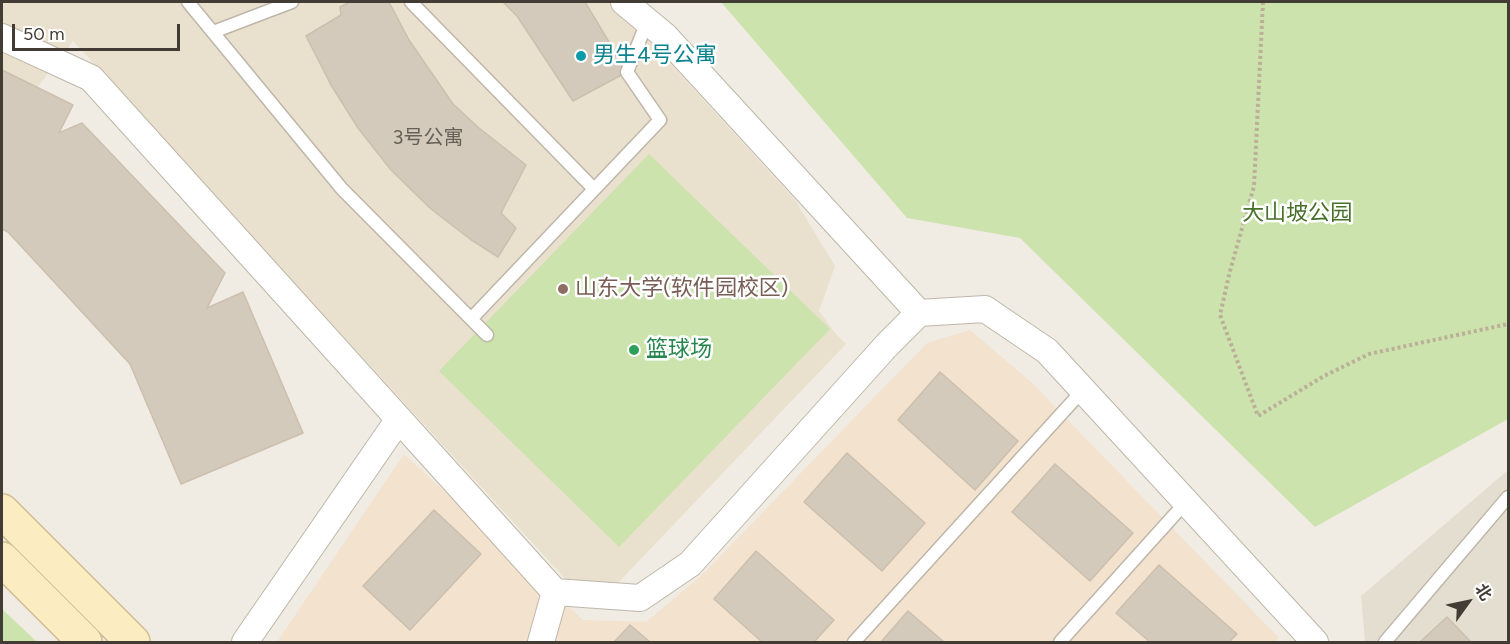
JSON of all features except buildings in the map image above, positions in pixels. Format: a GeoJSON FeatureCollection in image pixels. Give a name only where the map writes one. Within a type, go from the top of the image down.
{"type":"FeatureCollection","features":[{"type":"Feature","properties":{"kind":"main road"},"geometry":{"type":"LineString","coordinates":[[2,511],[133,642]]}},
{"type":"Feature","properties":{"kind":"main road"},"geometry":{"type":"LineString","coordinates":[[2,559],[85,642]]}},
{"type":"Feature","properties":{"kind":"street"},"geometry":{"type":"LineString","coordinates":[[624,2],[665,36],[920,313]]}},
{"type":"Feature","properties":{"kind":"street"},"geometry":{"type":"LineString","coordinates":[[2,37],[91,78],[555,592],[639,598],[690,564],[887,345],[920,313],[985,309],[1047,351],[1314,642]]}},
{"type":"Feature","properties":{"kind":"street"},"geometry":{"type":"LineString","coordinates":[[245,642],[399,419]]}},
{"type":"Feature","properties":{"kind":"street"},"geometry":{"type":"LineString","coordinates":[[541,642],[555,592]]}},
{"type":"Feature","properties":{"kind":"lane"},"geometry":{"type":"LineString","coordinates":[[188,2],[342,189],[487,335]]}},
{"type":"Feature","properties":{"kind":"lane"},"geometry":{"type":"LineString","coordinates":[[213,32],[292,2]]}},
{"type":"Feature","properties":{"kind":"lane"},"geometry":{"type":"LineString","coordinates":[[411,2],[594,189]]}},
{"type":"Feature","properties":{"kind":"lane"},"geometry":{"type":"LineString","coordinates":[[471,319],[660,120],[627,72],[647,22]]}},
{"type":"Feature","properties":{"kind":"lane"},"geometry":{"type":"LineString","coordinates":[[854,642],[1083,390]]}},
{"type":"Feature","properties":{"kind":"lane"},"geometry":{"type":"LineString","coordinates":[[1385,642],[1509,497]]}},
{"type":"Feature","properties":{"kind":"lane"},"geometry":{"type":"LineString","coordinates":[[1060,642],[1186,502]]}},
{"type":"Feature","properties":{"kind":"path"},"geometry":{"type":"LineString","coordinates":[[1263,2],[1254,186],[1220,315],[1258,416],[1324,376],[1369,354],[1509,324]]}},
{"type":"Feature","properties":{"kind":"shaded area","name":"山东大学(软件园校区)"},"geometry":{"type":"Polygon","coordinates":[[[2,2],[614,2],[795,200],[835,266],[819,311],[846,344],[593,609],[73,41],[33,93],[2,75],[2,2]]]}},
{"type":"Feature","properties":{"kind":"shaded area"},"geometry":{"type":"Polygon","coordinates":[[[970,330],[1031,382],[1279,638],[1274,642],[277,642],[404,454],[583,620],[646,622],[701,576],[927,343],[970,330]]]}},
{"type":"Feature","properties":{"kind":"shaded area"},"geometry":{"type":"Polygon","coordinates":[[[1508,470],[1508,642],[1365,642],[1361,596],[1508,470]]]}},
{"type":"Feature","properties":{"kind":"green space","name":"大山坡公园"},"geometry":{"type":"Polygon","coordinates":[[[721,2],[1508,2],[1508,419],[1315,527],[1020,238],[907,218],[721,2]]]}},
{"type":"Feature","properties":{"kind":"green space","name":"篮球场"},"geometry":{"type":"Polygon","coordinates":[[[649,154],[830,329],[619,547],[439,371],[649,154]]]}},
{"type":"Feature","properties":{"kind":"green space"},"geometry":{"type":"Polygon","coordinates":[[[2,609],[37,642],[2,642],[2,609]]]}},
{"type":"Feature","properties":{"kind":"place","name":"男生4号公寓"},"geometry":{"type":"Point","coordinates":[581,56]}},
{"type":"Feature","properties":{"kind":"place","name":"山东大学(软件园校区)"},"geometry":{"type":"Point","coordinates":[563,289]}},
{"type":"Feature","properties":{"kind":"place","name":"篮球场"},"geometry":{"type":"Point","coordinates":[634,350]}}]}
